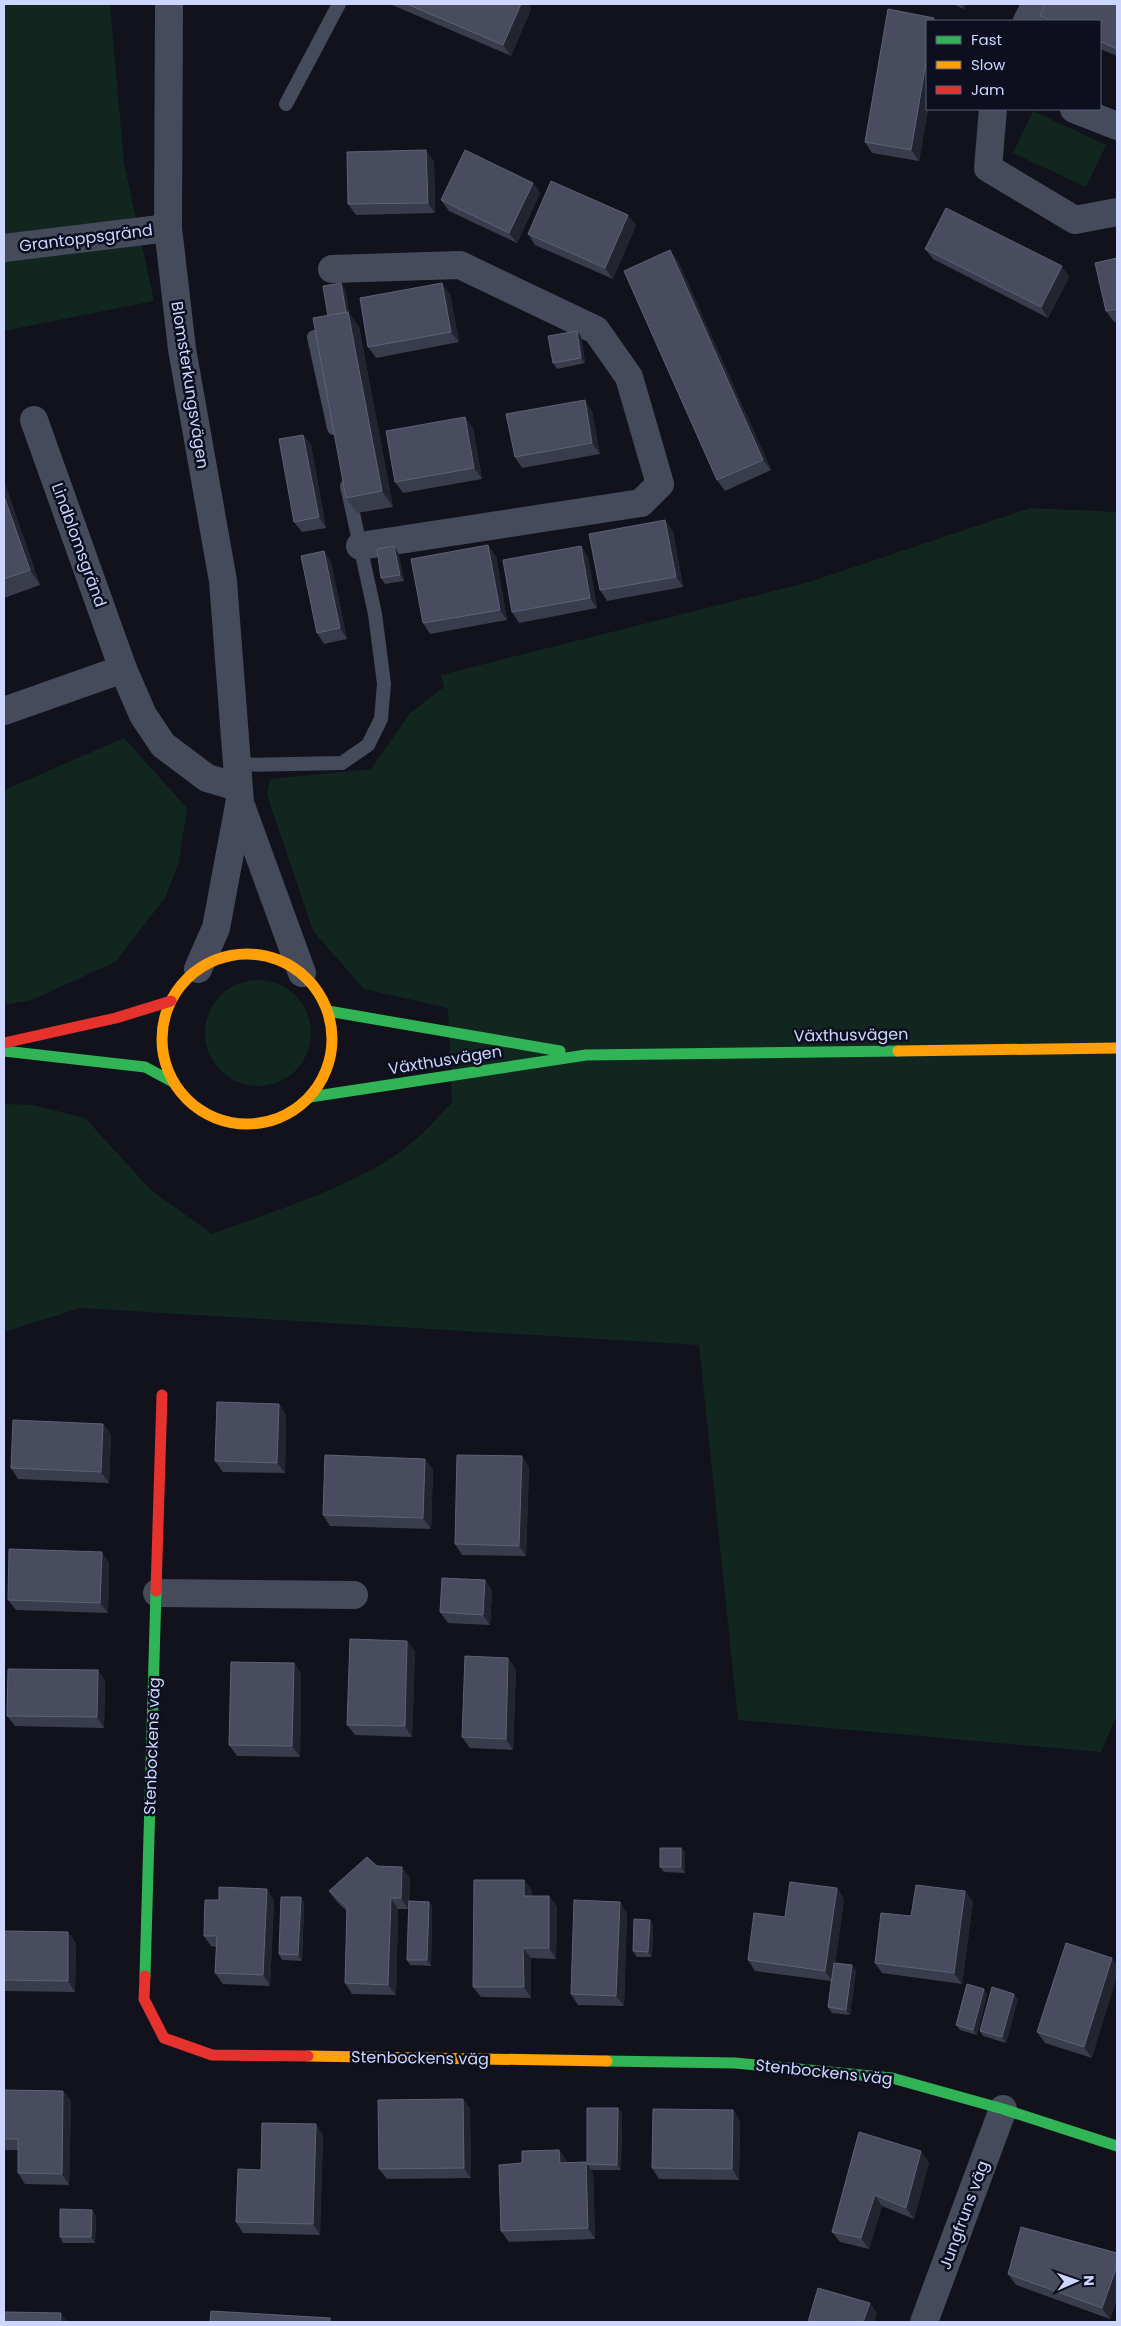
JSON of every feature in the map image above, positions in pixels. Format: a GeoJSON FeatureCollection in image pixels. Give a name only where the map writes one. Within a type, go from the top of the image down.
{"type":"FeatureCollection","features":[{"type":"Feature","properties":{"kind":"street","name":"Blomsterkungsvägen"},"geometry":{"type":"LineString","coordinates":[[170,4],[168,228],[182,349],[223,581],[238,785],[216,928],[198,969]]}},
{"type":"Feature","properties":{"kind":"street"},"geometry":{"type":"LineString","coordinates":[[1028,20],[1036,4]]}},
{"type":"Feature","properties":{"kind":"street"},"geometry":{"type":"LineString","coordinates":[[994,110],[988,168],[1075,220],[1117,212]]}},
{"type":"Feature","properties":{"kind":"street"},"geometry":{"type":"LineString","coordinates":[[1077,110],[1117,126]]}},
{"type":"Feature","properties":{"kind":"street","name":"Grantoppsgränd"},"geometry":{"type":"LineString","coordinates":[[4,248],[168,228]]}},
{"type":"Feature","properties":{"kind":"street"},"geometry":{"type":"LineString","coordinates":[[332,269],[460,266],[596,330],[629,377],[660,484],[641,503],[360,546]]}},
{"type":"Feature","properties":{"kind":"street","name":"Lindblomsgränd"},"geometry":{"type":"LineString","coordinates":[[34,420],[123,669],[143,715],[163,745],[207,778],[238,785]]}},
{"type":"Feature","properties":{"kind":"street"},"geometry":{"type":"LineString","coordinates":[[4,711],[123,669]]}},
{"type":"Feature","properties":{"kind":"street","name":"Blomsterkungsvägen"},"geometry":{"type":"LineString","coordinates":[[238,785],[302,973]]}},
{"type":"Feature","properties":{"kind":"street","name":"Växthusvägen"},"geometry":{"type":"LineString","coordinates":[[237,954],[260,955],[282,961],[302,973],[318,991],[328,1011],[333,1034],[331,1057],[324,1079],[310,1098],[292,1112],[278,1119],[248,1125],[226,1122],[204,1113],[186,1099],[173,1082],[165,1062],[161,1042],[164,1020],[171,1001],[182,983],[198,969],[217,959],[237,954]]}},
{"type":"Feature","properties":{"kind":"street"},"geometry":{"type":"LineString","coordinates":[[4,1043],[116,1018],[171,1001]]}},
{"type":"Feature","properties":{"kind":"street","name":"Växthusvägen"},"geometry":{"type":"LineString","coordinates":[[328,1011],[359,1018],[586,1055]]}},
{"type":"Feature","properties":{"kind":"street","name":"Växthusvägen"},"geometry":{"type":"LineString","coordinates":[[310,1098],[586,1055],[1117,1048]]}},
{"type":"Feature","properties":{"kind":"street","name":"Växthusvägen"},"geometry":{"type":"LineString","coordinates":[[4,1051],[146,1067],[173,1082]]}},
{"type":"Feature","properties":{"kind":"street","name":"Stenbockens väg"},"geometry":{"type":"LineString","coordinates":[[162,1395],[144,1999],[164,2038],[212,2055],[734,2063],[892,2078],[1003,2109],[1117,2146]]}},
{"type":"Feature","properties":{"kind":"street"},"geometry":{"type":"LineString","coordinates":[[157,1593],[354,1595]]}},
{"type":"Feature","properties":{"kind":"street","name":"Jungfruns väg"},"geometry":{"type":"LineString","coordinates":[[924,2322],[1003,2109]]}},
{"type":"Feature","properties":{"kind":"lane"},"geometry":{"type":"LineString","coordinates":[[286,104],[339,4]]}},
{"type":"Feature","properties":{"kind":"lane"},"geometry":{"type":"LineString","coordinates":[[314,337],[337,442]]}},
{"type":"Feature","properties":{"kind":"lane"},"geometry":{"type":"LineString","coordinates":[[238,785],[342,763],[368,745],[381,718],[384,684],[375,614],[343,470]]}},
{"type":"Feature","properties":{"kind":"green space"},"geometry":{"type":"Polygon","coordinates":[[[4,4],[110,4],[124,163],[154,301],[4,331],[4,4]]]}},
{"type":"Feature","properties":{"kind":"green space"},"geometry":{"type":"Polygon","coordinates":[[[1033,111],[1106,145],[1086,187],[1013,153],[1033,111]]]}},
{"type":"Feature","properties":{"kind":"green space"},"geometry":{"type":"Polygon","coordinates":[[[1030,508],[1117,512],[1117,1715],[1101,1752],[738,1720],[699,1345],[80,1308],[4,1332],[4,1104],[33,1105],[85,1118],[151,1190],[212,1234],[346,1183],[372,1170],[415,1140],[452,1102],[448,1008],[364,989],[313,931],[267,795],[270,779],[371,769],[410,713],[444,687],[441,675],[806,583],[1030,508]]]}},
{"type":"Feature","properties":{"kind":"green space"},"geometry":{"type":"Polygon","coordinates":[[[124,738],[187,808],[179,862],[165,898],[115,962],[32,1000],[4,1005],[4,790],[124,738]]]}},
{"type":"Feature","properties":{"kind":"green space"},"geometry":{"type":"Polygon","coordinates":[[[258,980],[278,984],[296,995],[307,1013],[311,1033],[307,1053],[296,1071],[278,1082],[258,1086],[238,1082],[220,1071],[209,1053],[205,1033],[209,1013],[220,995],[238,984],[258,980]]]}},
{"type":"Feature","properties":{"kind":"building"},"geometry":{"type":"Polygon","coordinates":[[[407,4],[521,4],[503,45],[407,4]]]}},
{"type":"Feature","properties":{"kind":"building"},"geometry":{"type":"Polygon","coordinates":[[[1045,4],[1117,4],[1117,49],[1101,41],[1101,20],[1050,20],[1040,16],[1045,4]]]}},
{"type":"Feature","properties":{"kind":"building"},"geometry":{"type":"Polygon","coordinates":[[[888,9],[934,18],[933,20],[926,20],[926,63],[911,150],[865,142],[888,9]]]}},
{"type":"Feature","properties":{"kind":"building"},"geometry":{"type":"Polygon","coordinates":[[[426,150],[428,203],[348,204],[347,152],[426,150]]]}},
{"type":"Feature","properties":{"kind":"building"},"geometry":{"type":"Polygon","coordinates":[[[465,150],[533,183],[509,233],[441,200],[465,150]]]}},
{"type":"Feature","properties":{"kind":"building"},"geometry":{"type":"Polygon","coordinates":[[[551,181],[628,215],[605,268],[528,234],[551,181]]]}},
{"type":"Feature","properties":{"kind":"building"},"geometry":{"type":"Polygon","coordinates":[[[946,208],[1062,266],[1041,307],[925,249],[946,208]]]}},
{"type":"Feature","properties":{"kind":"building"},"geometry":{"type":"Polygon","coordinates":[[[670,250],[763,460],[717,480],[624,271],[670,250]]]}},
{"type":"Feature","properties":{"kind":"building"},"geometry":{"type":"Polygon","coordinates":[[[1117,258],[1117,309],[1106,311],[1095,263],[1117,258]]]}},
{"type":"Feature","properties":{"kind":"building"},"geometry":{"type":"Polygon","coordinates":[[[341,283],[346,312],[328,316],[323,286],[341,283]]]}},
{"type":"Feature","properties":{"kind":"building"},"geometry":{"type":"Polygon","coordinates":[[[442,283],[451,332],[368,347],[360,298],[442,283]]]}},
{"type":"Feature","properties":{"kind":"building"},"geometry":{"type":"Polygon","coordinates":[[[348,312],[382,491],[346,498],[313,318],[348,312]]]}},
{"type":"Feature","properties":{"kind":"building"},"geometry":{"type":"Polygon","coordinates":[[[577,331],[581,358],[553,363],[548,336],[577,331]]]}},
{"type":"Feature","properties":{"kind":"building"},"geometry":{"type":"Polygon","coordinates":[[[585,400],[592,443],[515,457],[506,414],[585,400]]]}},
{"type":"Feature","properties":{"kind":"building"},"geometry":{"type":"Polygon","coordinates":[[[465,417],[474,468],[395,482],[386,431],[465,417]]]}},
{"type":"Feature","properties":{"kind":"building"},"geometry":{"type":"Polygon","coordinates":[[[303,435],[319,517],[294,522],[279,439],[303,435]]]}},
{"type":"Feature","properties":{"kind":"building"},"geometry":{"type":"Polygon","coordinates":[[[4,496],[30,570],[4,579],[4,496]]]}},
{"type":"Feature","properties":{"kind":"building"},"geometry":{"type":"Polygon","coordinates":[[[665,520],[676,577],[600,590],[589,534],[665,520]]]}},
{"type":"Feature","properties":{"kind":"building"},"geometry":{"type":"Polygon","coordinates":[[[488,545],[500,610],[423,623],[411,559],[488,545]]]}},
{"type":"Feature","properties":{"kind":"building"},"geometry":{"type":"Polygon","coordinates":[[[394,546],[400,575],[381,578],[377,549],[394,546]]]}},
{"type":"Feature","properties":{"kind":"building"},"geometry":{"type":"Polygon","coordinates":[[[581,546],[590,598],[512,612],[503,560],[581,546]]]}},
{"type":"Feature","properties":{"kind":"building"},"geometry":{"type":"Polygon","coordinates":[[[324,551],[340,628],[317,633],[301,556],[324,551]]]}},
{"type":"Feature","properties":{"kind":"building"},"geometry":{"type":"Polygon","coordinates":[[[217,1402],[279,1404],[277,1463],[215,1461],[217,1402]]]}},
{"type":"Feature","properties":{"kind":"building"},"geometry":{"type":"Polygon","coordinates":[[[13,1420],[103,1424],[101,1472],[11,1468],[13,1420]]]}},
{"type":"Feature","properties":{"kind":"building"},"geometry":{"type":"Polygon","coordinates":[[[325,1455],[425,1459],[423,1518],[323,1515],[325,1455]]]}},
{"type":"Feature","properties":{"kind":"building"},"geometry":{"type":"Polygon","coordinates":[[[457,1455],[522,1456],[519,1546],[455,1544],[457,1455]]]}},
{"type":"Feature","properties":{"kind":"building"},"geometry":{"type":"Polygon","coordinates":[[[9,1549],[102,1552],[100,1603],[8,1600],[9,1549]]]}},
{"type":"Feature","properties":{"kind":"building"},"geometry":{"type":"Polygon","coordinates":[[[442,1578],[485,1580],[483,1615],[440,1612],[442,1578]]]}},
{"type":"Feature","properties":{"kind":"building"},"geometry":{"type":"Polygon","coordinates":[[[350,1639],[407,1641],[405,1726],[347,1725],[350,1639]]]}},
{"type":"Feature","properties":{"kind":"building"},"geometry":{"type":"Polygon","coordinates":[[[465,1656],[508,1658],[506,1739],[462,1737],[465,1656]]]}},
{"type":"Feature","properties":{"kind":"building"},"geometry":{"type":"Polygon","coordinates":[[[231,1662],[294,1663],[292,1746],[229,1745],[231,1662]]]}},
{"type":"Feature","properties":{"kind":"building"},"geometry":{"type":"Polygon","coordinates":[[[8,1669],[98,1670],[97,1717],[7,1716],[8,1669]]]}},
{"type":"Feature","properties":{"kind":"building"},"geometry":{"type":"Polygon","coordinates":[[[660,1848],[681,1848],[681,1867],[660,1867],[660,1848]]]}},
{"type":"Feature","properties":{"kind":"building"},"geometry":{"type":"Polygon","coordinates":[[[367,1857],[377,1866],[402,1867],[401,1898],[391,1898],[388,1985],[345,1983],[347,1907],[329,1891],[367,1857]]]}},
{"type":"Feature","properties":{"kind":"building"},"geometry":{"type":"Polygon","coordinates":[[[474,1880],[524,1880],[524,1896],[549,1896],[549,1948],[523,1948],[524,1987],[473,1987],[474,1880]]]}},
{"type":"Feature","properties":{"kind":"building"},"geometry":{"type":"Polygon","coordinates":[[[790,1882],[837,1888],[825,1971],[748,1960],[754,1913],[785,1917],[790,1882]]]}},
{"type":"Feature","properties":{"kind":"building"},"geometry":{"type":"Polygon","coordinates":[[[916,1885],[965,1891],[954,1973],[875,1963],[881,1913],[911,1916],[916,1885]]]}},
{"type":"Feature","properties":{"kind":"building"},"geometry":{"type":"Polygon","coordinates":[[[219,1887],[267,1889],[263,1975],[215,1973],[217,1936],[204,1936],[205,1900],[219,1900],[219,1887]]]}},
{"type":"Feature","properties":{"kind":"building"},"geometry":{"type":"Polygon","coordinates":[[[281,1897],[301,1897],[298,1955],[279,1954],[281,1897]]]}},
{"type":"Feature","properties":{"kind":"building"},"geometry":{"type":"Polygon","coordinates":[[[574,1900],[620,1902],[616,1996],[571,1994],[574,1900]]]}},
{"type":"Feature","properties":{"kind":"building"},"geometry":{"type":"Polygon","coordinates":[[[409,1901],[429,1902],[427,1960],[407,1960],[409,1901]]]}},
{"type":"Feature","properties":{"kind":"building"},"geometry":{"type":"Polygon","coordinates":[[[634,1919],[650,1920],[648,1952],[633,1951],[634,1919]]]}},
{"type":"Feature","properties":{"kind":"building"},"geometry":{"type":"Polygon","coordinates":[[[4,1931],[68,1932],[68,1981],[4,1980],[4,1931]]]}},
{"type":"Feature","properties":{"kind":"building"},"geometry":{"type":"Polygon","coordinates":[[[1066,1943],[1112,1958],[1084,2047],[1037,2032],[1066,1943]]]}},
{"type":"Feature","properties":{"kind":"building"},"geometry":{"type":"Polygon","coordinates":[[[834,1963],[852,1965],[846,2010],[828,2007],[834,1963]]]}},
{"type":"Feature","properties":{"kind":"building"},"geometry":{"type":"Polygon","coordinates":[[[967,1984],[984,1989],[973,2030],[956,2025],[967,1984]]]}},
{"type":"Feature","properties":{"kind":"building"},"geometry":{"type":"Polygon","coordinates":[[[992,1987],[1014,1994],[1002,2037],[980,2031],[992,1987]]]}},
{"type":"Feature","properties":{"kind":"building"},"geometry":{"type":"Polygon","coordinates":[[[4,2090],[63,2091],[62,2174],[18,2173],[18,2139],[4,2139],[4,2090]]]}},
{"type":"Feature","properties":{"kind":"building"},"geometry":{"type":"Polygon","coordinates":[[[463,2099],[464,2168],[379,2169],[378,2100],[463,2099]]]}},
{"type":"Feature","properties":{"kind":"building"},"geometry":{"type":"Polygon","coordinates":[[[587,2108],[618,2108],[617,2165],[587,2164],[587,2108]]]}},
{"type":"Feature","properties":{"kind":"building"},"geometry":{"type":"Polygon","coordinates":[[[653,2109],[733,2110],[732,2169],[652,2168],[653,2109]]]}},
{"type":"Feature","properties":{"kind":"building"},"geometry":{"type":"Polygon","coordinates":[[[262,2123],[316,2124],[313,2224],[236,2222],[238,2169],[261,2170],[262,2123]]]}},
{"type":"Feature","properties":{"kind":"building"},"geometry":{"type":"Polygon","coordinates":[[[859,2132],[921,2151],[906,2208],[875,2195],[861,2238],[832,2232],[859,2132]]]}},
{"type":"Feature","properties":{"kind":"building"},"geometry":{"type":"Polygon","coordinates":[[[559,2150],[560,2163],[586,2162],[588,2228],[501,2231],[499,2165],[522,2163],[522,2151],[559,2150]]]}},
{"type":"Feature","properties":{"kind":"building"},"geometry":{"type":"Polygon","coordinates":[[[60,2209],[92,2210],[91,2237],[60,2237],[60,2209]]]}},
{"type":"Feature","properties":{"kind":"building"},"geometry":{"type":"Polygon","coordinates":[[[1021,2227],[1117,2253],[1117,2266],[1102,2308],[1008,2274],[1021,2227]]]}},
{"type":"Feature","properties":{"kind":"building"},"geometry":{"type":"Polygon","coordinates":[[[818,2288],[870,2303],[863,2322],[808,2322],[818,2288]]]}},
{"type":"Feature","properties":{"kind":"building"},"geometry":{"type":"Polygon","coordinates":[[[211,2311],[330,2318],[330,2322],[210,2322],[211,2311]]]}},
{"type":"Feature","properties":{"kind":"building"},"geometry":{"type":"Polygon","coordinates":[[[4,2312],[61,2313],[60,2322],[4,2322],[4,2312]]]}},
{"type":"Feature","properties":{"kind":"traffic: fast"},"geometry":{"type":"LineString","coordinates":[[328,1011],[560,1051]]}},
{"type":"Feature","properties":{"kind":"traffic: fast"},"geometry":{"type":"LineString","coordinates":[[4,1051],[145,1067],[173,1082]]}},
{"type":"Feature","properties":{"kind":"traffic: fast"},"geometry":{"type":"LineString","coordinates":[[310,1097],[586,1055],[898,1051]]}},
{"type":"Feature","properties":{"kind":"traffic: fast"},"geometry":{"type":"LineString","coordinates":[[145,1976],[156,1591]]}},
{"type":"Feature","properties":{"kind":"traffic: fast"},"geometry":{"type":"LineString","coordinates":[[607,2061],[735,2063],[892,2078],[1003,2109],[1117,2146]]}},
{"type":"Feature","properties":{"kind":"traffic: slow"},"geometry":{"type":"LineString","coordinates":[[255,954],[280,960],[301,973],[313,985],[329,1014],[332,1039],[331,1056],[326,1072],[313,1093],[301,1105],[272,1121],[239,1124],[214,1118],[193,1105],[181,1093],[165,1064],[162,1031],[168,1006],[181,985],[193,973],[222,957],[255,954]]}},
{"type":"Feature","properties":{"kind":"traffic: slow"},"geometry":{"type":"LineString","coordinates":[[898,1051],[1117,1048]]}},
{"type":"Feature","properties":{"kind":"traffic: slow"},"geometry":{"type":"LineString","coordinates":[[308,2056],[607,2061]]}},
{"type":"Feature","properties":{"kind":"traffic: jam"},"geometry":{"type":"LineString","coordinates":[[4,1043],[116,1018],[171,1001]]}},
{"type":"Feature","properties":{"kind":"traffic: jam"},"geometry":{"type":"LineString","coordinates":[[156,1591],[162,1395]]}},
{"type":"Feature","properties":{"kind":"traffic: jam"},"geometry":{"type":"LineString","coordinates":[[145,1976],[144,1999],[164,2038],[212,2055],[308,2056]]}}]}
